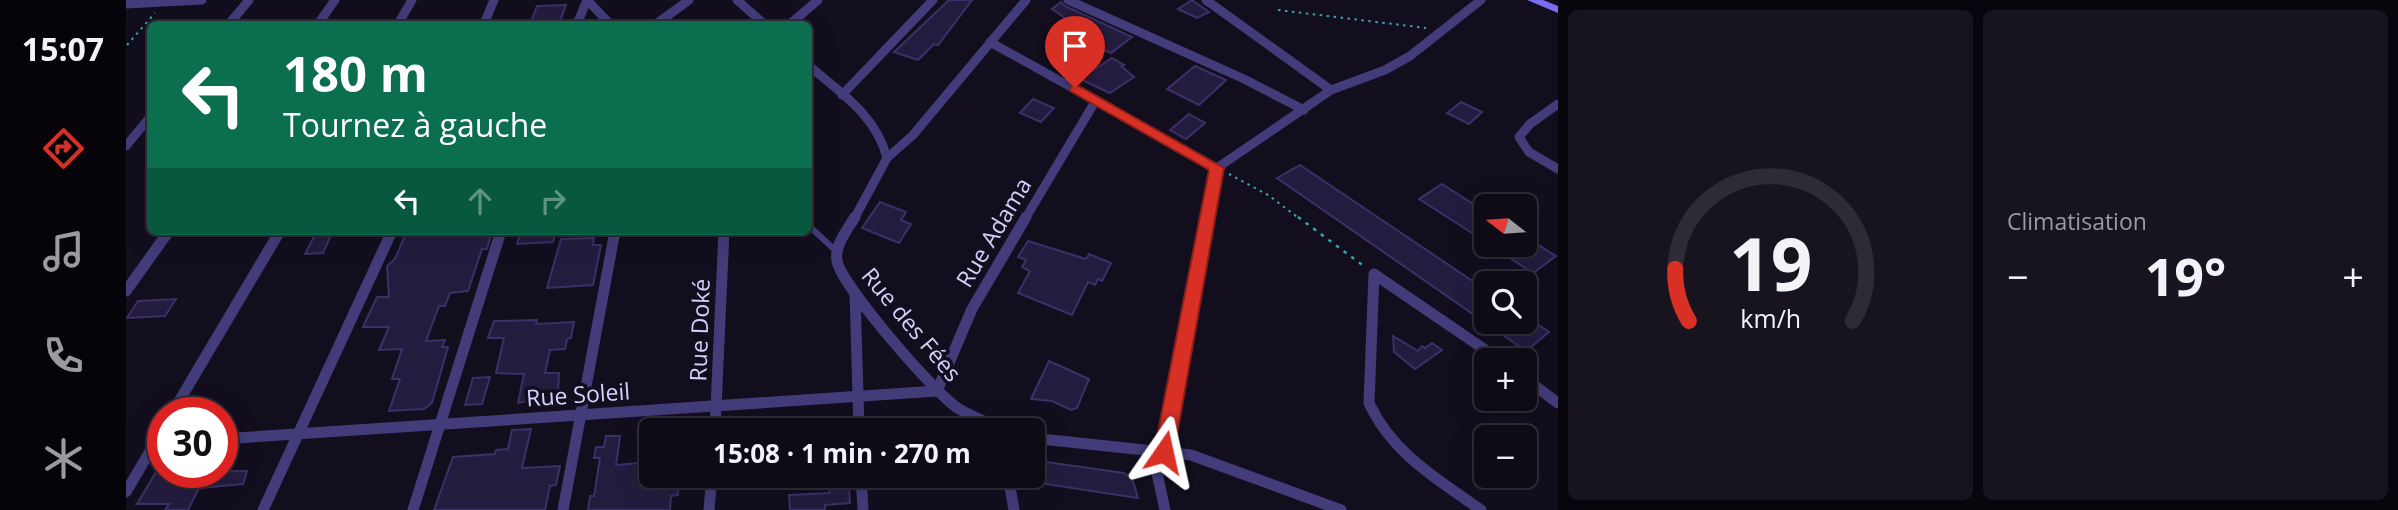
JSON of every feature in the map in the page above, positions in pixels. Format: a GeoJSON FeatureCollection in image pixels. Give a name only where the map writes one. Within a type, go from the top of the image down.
{"type":"FeatureCollection","features":[{"type":"Feature","properties":{"kind":"main road"},"geometry":{"type":"LineString","coordinates":[[1533,0],[1558,10]]}},
{"type":"Feature","properties":{"kind":"street"},"geometry":{"type":"LineString","coordinates":[[126,4],[202,0]]}},
{"type":"Feature","properties":{"kind":"street"},"geometry":{"type":"LineString","coordinates":[[232,21],[249,0]]}},
{"type":"Feature","properties":{"kind":"street"},"geometry":{"type":"LineString","coordinates":[[320,21],[335,0]]}},
{"type":"Feature","properties":{"kind":"street"},"geometry":{"type":"LineString","coordinates":[[400,21],[412,0]]}},
{"type":"Feature","properties":{"kind":"street"},"geometry":{"type":"LineString","coordinates":[[485,21],[494,0]]}},
{"type":"Feature","properties":{"kind":"street"},"geometry":{"type":"LineString","coordinates":[[578,21],[587,0],[607,21]]}},
{"type":"Feature","properties":{"kind":"street"},"geometry":{"type":"LineString","coordinates":[[660,21],[689,0]]}},
{"type":"Feature","properties":{"kind":"street"},"geometry":{"type":"LineString","coordinates":[[737,0],[761,21]]}},
{"type":"Feature","properties":{"kind":"street"},"geometry":{"type":"LineString","coordinates":[[794,21],[818,0]]}},
{"type":"Feature","properties":{"kind":"street"},"geometry":{"type":"LineString","coordinates":[[842,95],[933,0]]}},
{"type":"Feature","properties":{"kind":"street"},"geometry":{"type":"LineString","coordinates":[[836,251],[882,172],[887,158],[913,135],[1026,0]]}},
{"type":"Feature","properties":{"kind":"street"},"geometry":{"type":"LineString","coordinates":[[1068,0],[1304,110]]}},
{"type":"Feature","properties":{"kind":"street"},"geometry":{"type":"LineString","coordinates":[[1206,0],[1331,90]]}},
{"type":"Feature","properties":{"kind":"street"},"geometry":{"type":"LineString","coordinates":[[1165,510],[1158,451],[1217,168],[1331,90],[1385,70],[1410,56],[1481,0]]}},
{"type":"Feature","properties":{"kind":"street"},"geometry":{"type":"LineString","coordinates":[[990,42],[1217,168]]}},
{"type":"Feature","properties":{"kind":"street"},"geometry":{"type":"LineString","coordinates":[[812,69],[877,129],[887,158]]}},
{"type":"Feature","properties":{"kind":"street","name":"Rue Adama"},"geometry":{"type":"LineString","coordinates":[[937,391],[972,309],[1096,100]]}},
{"type":"Feature","properties":{"kind":"street"},"geometry":{"type":"LineString","coordinates":[[1558,104],[1530,124],[1519,137],[1520,144],[1530,153],[1558,169]]}},
{"type":"Feature","properties":{"kind":"street"},"geometry":{"type":"LineString","coordinates":[[126,146],[147,121]]}},
{"type":"Feature","properties":{"kind":"street"},"geometry":{"type":"LineString","coordinates":[[126,291],[166,235]]}},
{"type":"Feature","properties":{"kind":"street"},"geometry":{"type":"LineString","coordinates":[[181,397],[277,235]]}},
{"type":"Feature","properties":{"kind":"street"},"geometry":{"type":"LineString","coordinates":[[263,510],[390,235]]}},
{"type":"Feature","properties":{"kind":"street"},"geometry":{"type":"LineString","coordinates":[[413,510],[500,235]]}},
{"type":"Feature","properties":{"kind":"street"},"geometry":{"type":"LineString","coordinates":[[564,510],[614,235]]}},
{"type":"Feature","properties":{"kind":"street","name":"Rue Doké"},"geometry":{"type":"LineString","coordinates":[[716,418],[724,235]]}},
{"type":"Feature","properties":{"kind":"street","name":"Rue des Fées"},"geometry":{"type":"LineString","coordinates":[[836,251],[837,264],[855,293],[937,391],[978,418]]}},
{"type":"Feature","properties":{"kind":"street"},"geometry":{"type":"LineString","coordinates":[[1374,274],[1482,348]]}},
{"type":"Feature","properties":{"kind":"street"},"geometry":{"type":"LineString","coordinates":[[1374,274],[1369,403],[1375,419],[1386,438],[1402,452],[1481,510]]}},
{"type":"Feature","properties":{"kind":"street"},"geometry":{"type":"LineString","coordinates":[[855,293],[858,418]]}},
{"type":"Feature","properties":{"kind":"street"},"geometry":{"type":"LineString","coordinates":[[1537,388],[1558,403]]}},
{"type":"Feature","properties":{"kind":"street","name":"Rue Soleil"},"geometry":{"type":"LineString","coordinates":[[238,438],[937,391]]}},
{"type":"Feature","properties":{"kind":"street"},"geometry":{"type":"LineString","coordinates":[[1045,439],[1204,458],[1341,510]]}},
{"type":"Feature","properties":{"kind":"street"},"geometry":{"type":"LineString","coordinates":[[126,492],[147,461]]}},
{"type":"Feature","properties":{"kind":"street"},"geometry":{"type":"LineString","coordinates":[[709,510],[711,488]]}},
{"type":"Feature","properties":{"kind":"street"},"geometry":{"type":"LineString","coordinates":[[862,488],[863,510]]}},
{"type":"Feature","properties":{"kind":"street"},"geometry":{"type":"LineString","coordinates":[[1010,488],[1014,510]]}},
{"type":"Feature","properties":{"kind":"lane","name":"Rue des Fées"},"geometry":{"type":"LineString","coordinates":[[812,229],[836,251]]}},
{"type":"Feature","properties":{"kind":"path"},"geometry":{"type":"LineString","coordinates":[[149,21],[167,1]]}},
{"type":"Feature","properties":{"kind":"path"},"geometry":{"type":"LineString","coordinates":[[1278,10],[1444,30]]}},
{"type":"Feature","properties":{"kind":"path"},"geometry":{"type":"LineString","coordinates":[[127,45],[147,23]]}},
{"type":"Feature","properties":{"kind":"path"},"geometry":{"type":"LineString","coordinates":[[1217,168],[1268,195],[1374,274]]}},
{"type":"Feature","properties":{"kind":"building"},"geometry":{"type":"Polygon","coordinates":[[[949,0],[972,0],[938,45],[934,44],[918,60],[894,52],[949,0]]]}},
{"type":"Feature","properties":{"kind":"building"},"geometry":{"type":"Polygon","coordinates":[[[1192,0],[1209,12],[1197,18],[1178,9],[1192,0]]]}},
{"type":"Feature","properties":{"kind":"building"},"geometry":{"type":"Polygon","coordinates":[[[1061,2],[1132,37],[1111,53],[1093,45],[1098,41],[1052,9],[1061,2]]]}},
{"type":"Feature","properties":{"kind":"building"},"geometry":{"type":"Polygon","coordinates":[[[566,5],[560,21],[531,21],[537,6],[566,5]]]}},
{"type":"Feature","properties":{"kind":"building"},"geometry":{"type":"Polygon","coordinates":[[[1112,58],[1124,65],[1121,66],[1134,77],[1110,93],[1080,79],[1112,58]]]}},
{"type":"Feature","properties":{"kind":"building"},"geometry":{"type":"Polygon","coordinates":[[[1195,66],[1226,80],[1199,105],[1167,89],[1195,66]]]}},
{"type":"Feature","properties":{"kind":"building"},"geometry":{"type":"Polygon","coordinates":[[[1033,99],[1054,108],[1041,122],[1020,113],[1033,99]]]}},
{"type":"Feature","properties":{"kind":"building"},"geometry":{"type":"Polygon","coordinates":[[[1461,102],[1482,112],[1469,124],[1447,113],[1461,102]]]}},
{"type":"Feature","properties":{"kind":"building"},"geometry":{"type":"Polygon","coordinates":[[[1189,114],[1205,123],[1186,139],[1170,130],[1189,114]]]}},
{"type":"Feature","properties":{"kind":"building"},"geometry":{"type":"Polygon","coordinates":[[[1300,165],[1474,282],[1474,315],[1277,178],[1300,165]]]}},
{"type":"Feature","properties":{"kind":"building"},"geometry":{"type":"Polygon","coordinates":[[[1442,184],[1474,204],[1474,234],[1419,199],[1442,184]]]}},
{"type":"Feature","properties":{"kind":"building"},"geometry":{"type":"Polygon","coordinates":[[[880,202],[906,212],[901,220],[911,224],[899,243],[862,228],[880,202]]]}},
{"type":"Feature","properties":{"kind":"building"},"geometry":{"type":"Polygon","coordinates":[[[315,235],[331,235],[323,253],[305,254],[315,235]]]}},
{"type":"Feature","properties":{"kind":"building"},"geometry":{"type":"Polygon","coordinates":[[[405,235],[491,235],[487,249],[482,249],[468,291],[450,293],[445,306],[439,306],[426,341],[445,340],[442,347],[448,347],[432,403],[424,409],[389,411],[400,379],[392,379],[402,349],[379,350],[389,327],[363,327],[377,297],[389,297],[387,266],[395,259],[405,235]]]}},
{"type":"Feature","properties":{"kind":"building"},"geometry":{"type":"Polygon","coordinates":[[[520,235],[555,235],[553,242],[517,244],[520,235]]]}},
{"type":"Feature","properties":{"kind":"building"},"geometry":{"type":"Polygon","coordinates":[[[594,238],[593,245],[601,245],[593,285],[547,288],[561,239],[594,238]]]}},
{"type":"Feature","properties":{"kind":"building"},"geometry":{"type":"Polygon","coordinates":[[[1028,241],[1086,259],[1089,254],[1111,263],[1102,281],[1098,279],[1095,285],[1088,282],[1072,315],[1018,293],[1030,271],[1022,267],[1026,260],[1018,257],[1028,241]]]}},
{"type":"Feature","properties":{"kind":"building"},"geometry":{"type":"Polygon","coordinates":[[[1537,244],[1556,256],[1536,271],[1530,271],[1508,257],[1537,257],[1537,244]]]}},
{"type":"Feature","properties":{"kind":"building"},"geometry":{"type":"Polygon","coordinates":[[[176,299],[165,316],[127,318],[138,301],[176,299]]]}},
{"type":"Feature","properties":{"kind":"building"},"geometry":{"type":"Polygon","coordinates":[[[537,320],[536,324],[574,322],[571,338],[567,339],[565,349],[550,350],[545,373],[559,373],[558,394],[518,403],[524,374],[496,373],[504,338],[488,338],[494,321],[537,320]]]}},
{"type":"Feature","properties":{"kind":"building"},"geometry":{"type":"Polygon","coordinates":[[[1537,324],[1549,332],[1530,348],[1522,348],[1502,334],[1537,334],[1537,324]]]}},
{"type":"Feature","properties":{"kind":"building"},"geometry":{"type":"Polygon","coordinates":[[[1393,336],[1418,351],[1422,346],[1425,348],[1432,343],[1442,350],[1415,369],[1394,352],[1393,336]]]}},
{"type":"Feature","properties":{"kind":"building"},"geometry":{"type":"Polygon","coordinates":[[[1049,361],[1089,379],[1077,408],[1071,410],[1052,401],[1031,399],[1049,361]]]}},
{"type":"Feature","properties":{"kind":"building"},"geometry":{"type":"Polygon","coordinates":[[[490,377],[482,404],[465,405],[473,378],[490,377]]]}},
{"type":"Feature","properties":{"kind":"building"},"geometry":{"type":"Polygon","coordinates":[[[531,429],[522,468],[560,466],[556,485],[550,486],[545,510],[434,510],[453,457],[495,454],[496,450],[508,449],[512,430],[531,429]]]}},
{"type":"Feature","properties":{"kind":"building"},"geometry":{"type":"Polygon","coordinates":[[[606,436],[620,436],[616,465],[639,463],[639,488],[678,488],[678,495],[671,496],[670,510],[588,510],[590,496],[594,496],[600,458],[594,458],[596,447],[604,447],[606,436]]]}},
{"type":"Feature","properties":{"kind":"building"},"geometry":{"type":"Polygon","coordinates":[[[1045,462],[1124,473],[1132,478],[1138,498],[1045,484],[1045,462]]]}},
{"type":"Feature","properties":{"kind":"building"},"geometry":{"type":"Polygon","coordinates":[[[238,471],[247,471],[243,484],[238,484],[238,471]]]}},
{"type":"Feature","properties":{"kind":"building"},"geometry":{"type":"Polygon","coordinates":[[[147,487],[199,488],[188,510],[165,510],[169,504],[137,504],[147,487]]]}},
{"type":"Feature","properties":{"kind":"building"},"geometry":{"type":"Polygon","coordinates":[[[829,488],[849,488],[850,503],[825,505],[825,510],[790,510],[789,495],[830,493],[829,488]]]}},
{"type":"Feature","properties":{"kind":"route"},"geometry":{"type":"LineString","coordinates":[[1075,88],[1217,168],[1164,452]]}}]}
